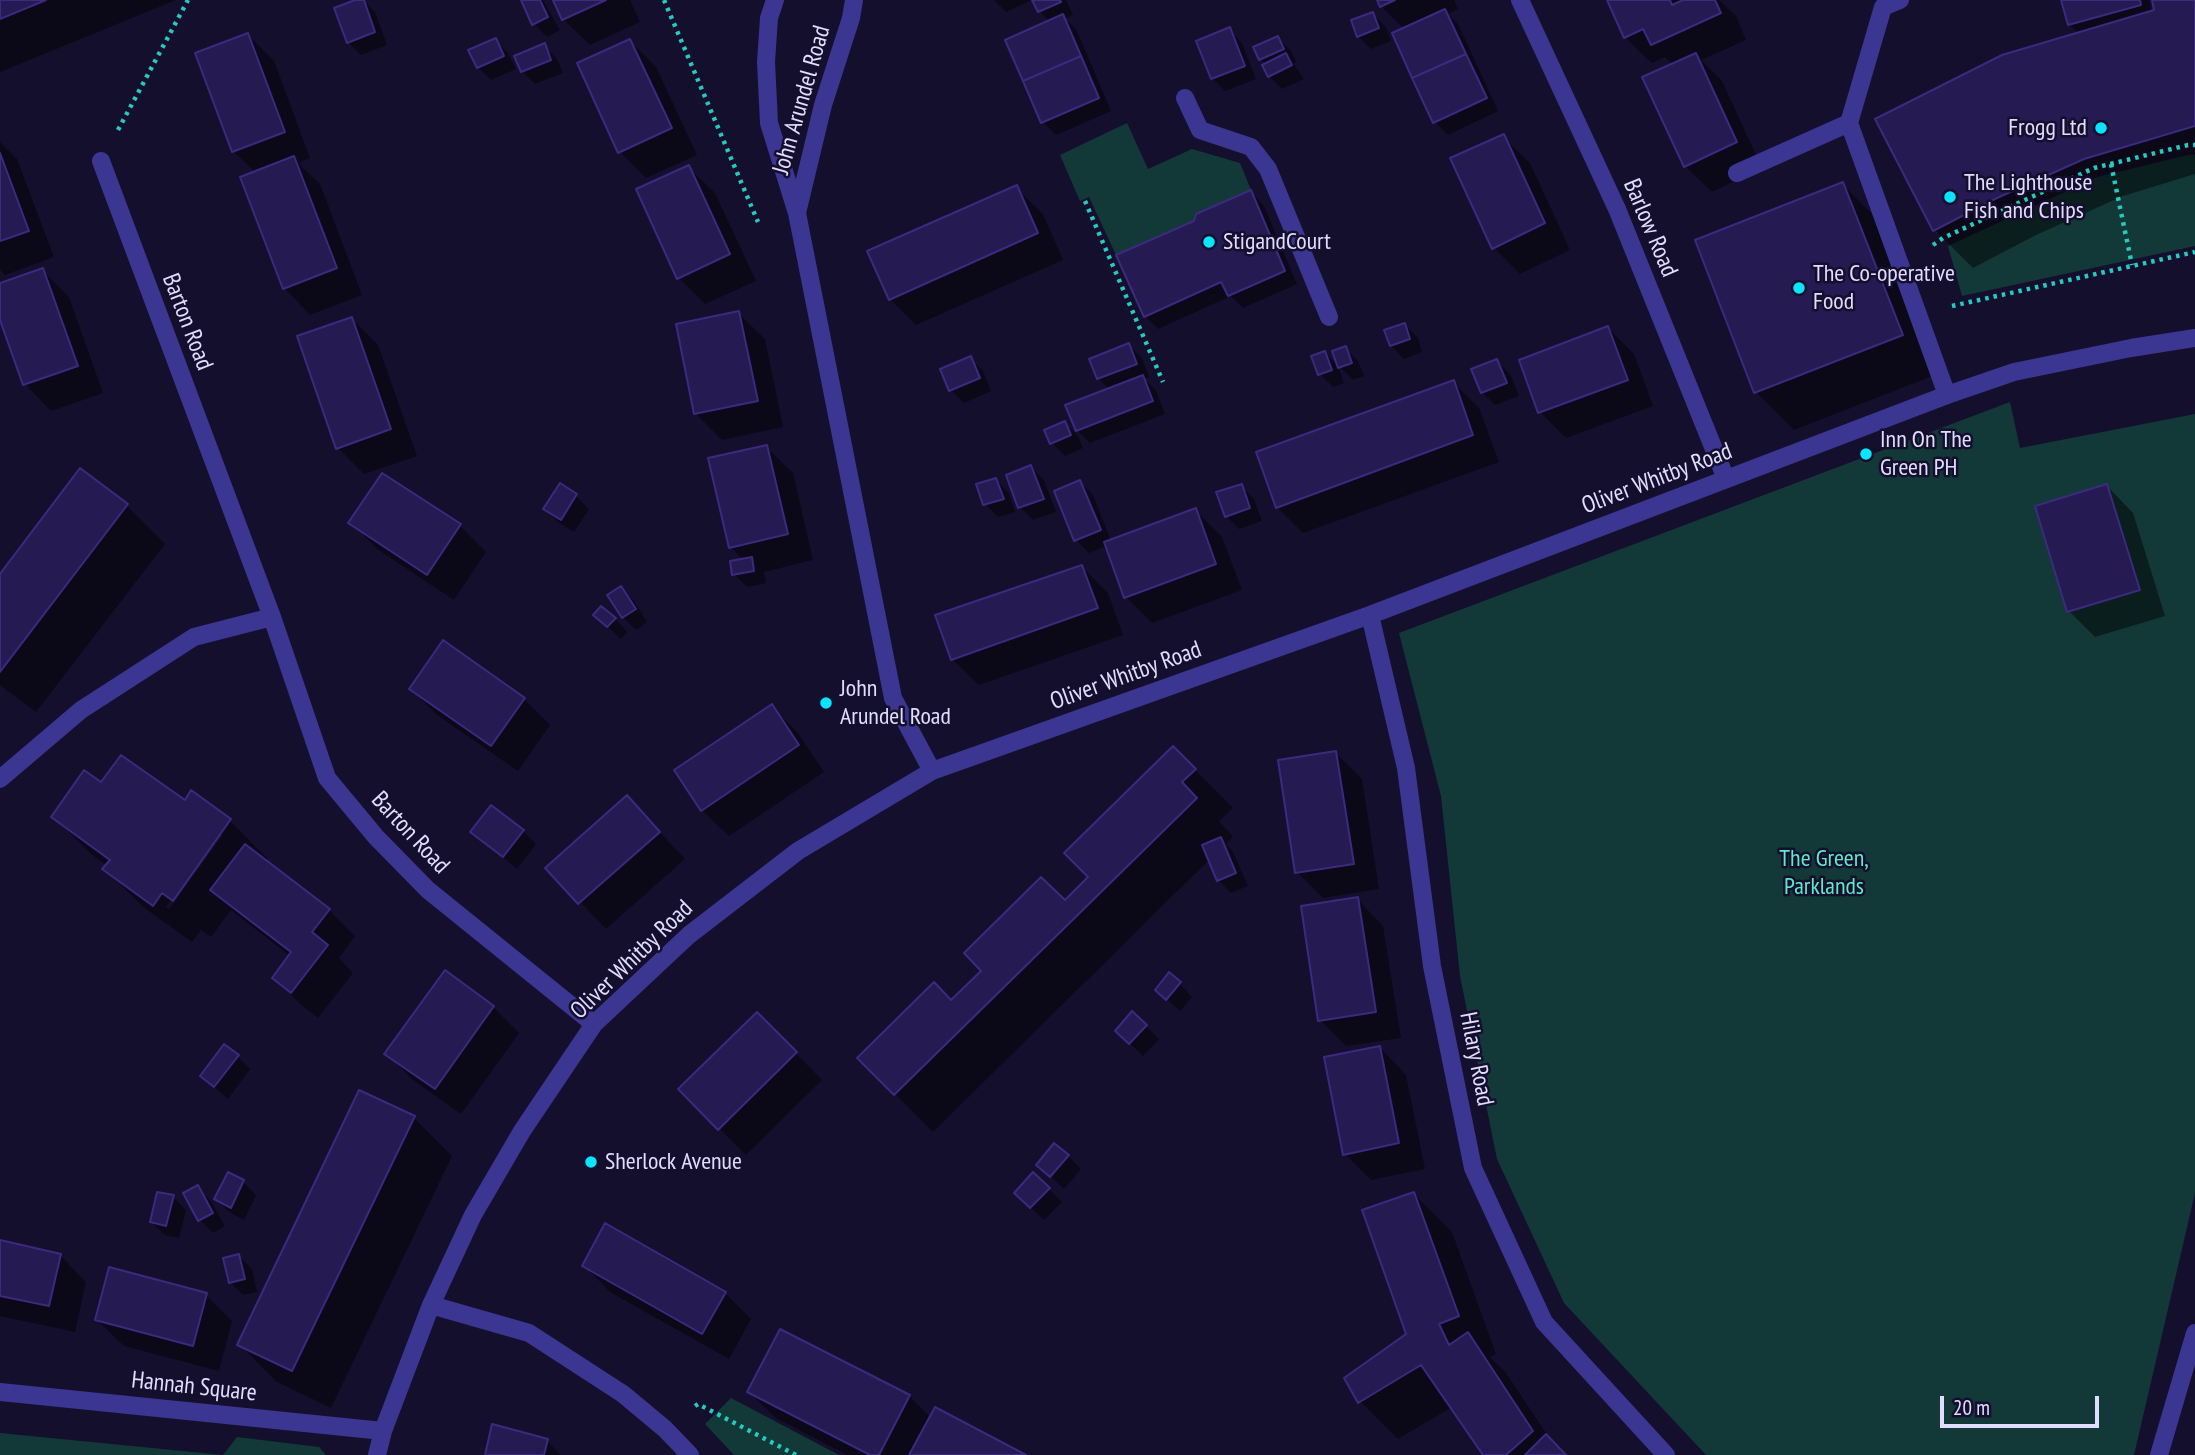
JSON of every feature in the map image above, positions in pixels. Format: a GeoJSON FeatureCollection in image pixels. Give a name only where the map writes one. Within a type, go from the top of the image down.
{"type":"FeatureCollection","features":[{"type":"Feature","properties":{"kind":"street","name":"John Arundel Road"},"geometry":{"type":"LineString","coordinates":[[775,0],[769,18],[766,62],[769,122],[797,213],[893,698],[932,771]]}},
{"type":"Feature","properties":{"kind":"street","name":"John Arundel Road"},"geometry":{"type":"LineString","coordinates":[[797,213],[823,105],[851,19],[854,0]]}},
{"type":"Feature","properties":{"kind":"street","name":"Barlow Road"},"geometry":{"type":"LineString","coordinates":[[1520,0],[1617,209],[1726,479]]}},
{"type":"Feature","properties":{"kind":"street"},"geometry":{"type":"LineString","coordinates":[[1900,0],[1881,4],[1849,124],[1947,395]]}},
{"type":"Feature","properties":{"kind":"street"},"geometry":{"type":"LineString","coordinates":[[1185,98],[1200,130],[1251,147],[1268,169],[1329,317]]}},
{"type":"Feature","properties":{"kind":"street"},"geometry":{"type":"LineString","coordinates":[[1737,173],[1849,124]]}},
{"type":"Feature","properties":{"kind":"street","name":"Barton Road"},"geometry":{"type":"LineString","coordinates":[[101,161],[272,617],[327,778],[376,836],[428,890],[594,1024]]}},
{"type":"Feature","properties":{"kind":"street","name":"Oliver Whitby Road"},"geometry":{"type":"LineString","coordinates":[[377,1455],[383,1431],[431,1305],[472,1215],[522,1131],[594,1024],[689,934],[797,851],[932,771],[1370,615],[1947,395],[2014,372],[2130,348],[2195,338]]}},
{"type":"Feature","properties":{"kind":"street","name":"Hilary Road"},"geometry":{"type":"LineString","coordinates":[[1370,615],[1406,768],[1432,966],[1473,1168],[1544,1322],[1666,1455]]}},
{"type":"Feature","properties":{"kind":"street"},"geometry":{"type":"LineString","coordinates":[[0,779],[81,710],[194,637],[272,617]]}},
{"type":"Feature","properties":{"kind":"street"},"geometry":{"type":"LineString","coordinates":[[431,1305],[529,1333],[623,1394],[666,1429],[690,1455]]}},
{"type":"Feature","properties":{"kind":"street"},"geometry":{"type":"LineString","coordinates":[[2159,1455],[2195,1333]]}},
{"type":"Feature","properties":{"kind":"street","name":"Hannah Square"},"geometry":{"type":"LineString","coordinates":[[0,1392],[383,1431]]}},
{"type":"Feature","properties":{"kind":"path"},"geometry":{"type":"LineString","coordinates":[[101,161],[188,0]]}},
{"type":"Feature","properties":{"kind":"path"},"geometry":{"type":"LineString","coordinates":[[664,0],[759,224]]}},
{"type":"Feature","properties":{"kind":"path"},"geometry":{"type":"LineString","coordinates":[[1902,269],[1943,238],[2094,168],[2195,145]]}},
{"type":"Feature","properties":{"kind":"path"},"geometry":{"type":"LineString","coordinates":[[2111,164],[2132,265]]}},
{"type":"Feature","properties":{"kind":"path"},"geometry":{"type":"LineString","coordinates":[[1085,201],[1163,382]]}},
{"type":"Feature","properties":{"kind":"path"},"geometry":{"type":"LineString","coordinates":[[1917,314],[2195,252]]}},
{"type":"Feature","properties":{"kind":"path"},"geometry":{"type":"LineString","coordinates":[[666,1429],[698,1404],[796,1455]]}},
{"type":"Feature","properties":{"kind":"green space"},"geometry":{"type":"Polygon","coordinates":[[[1127,123],[1148,169],[1192,149],[1240,163],[1251,190],[1196,214],[1194,221],[1116,255],[1089,197],[1080,201],[1060,155],[1127,123]]]}},
{"type":"Feature","properties":{"kind":"green space"},"geometry":{"type":"Polygon","coordinates":[[[2195,155],[2195,246],[1962,296],[1948,246],[2097,177],[2195,155]]]}},
{"type":"Feature","properties":{"kind":"green space","name":"The Green, Parklands"},"geometry":{"type":"Polygon","coordinates":[[[2010,402],[2020,448],[2195,414],[2195,1193],[2134,1455],[1706,1455],[1564,1303],[1497,1159],[1460,976],[1441,796],[1399,633],[2010,402]]]}},
{"type":"Feature","properties":{"kind":"green space"},"geometry":{"type":"Polygon","coordinates":[[[731,1398],[839,1455],[734,1455],[705,1424],[731,1398]]]}},
{"type":"Feature","properties":{"kind":"green space"},"geometry":{"type":"Polygon","coordinates":[[[0,1433],[223,1455],[0,1455],[0,1433]]]}},
{"type":"Feature","properties":{"kind":"green space"},"geometry":{"type":"Polygon","coordinates":[[[237,1437],[319,1447],[326,1455],[223,1455],[237,1437]]]}},
{"type":"Feature","properties":{"kind":"building"},"geometry":{"type":"Polygon","coordinates":[[[0,0],[46,0],[0,19],[0,0]]]}},
{"type":"Feature","properties":{"kind":"building"},"geometry":{"type":"Polygon","coordinates":[[[355,0],[364,0],[375,32],[347,43],[334,8],[355,0]]]}},
{"type":"Feature","properties":{"kind":"building"},"geometry":{"type":"Polygon","coordinates":[[[521,0],[540,0],[548,17],[532,25],[521,0]]]}},
{"type":"Feature","properties":{"kind":"building"},"geometry":{"type":"Polygon","coordinates":[[[553,0],[606,0],[562,20],[553,0]]]}},
{"type":"Feature","properties":{"kind":"building"},"geometry":{"type":"Polygon","coordinates":[[[1032,0],[1060,0],[1061,2],[1038,12],[1032,0]]]}},
{"type":"Feature","properties":{"kind":"building"},"geometry":{"type":"Polygon","coordinates":[[[1377,0],[1395,0],[1380,7],[1377,0]]]}},
{"type":"Feature","properties":{"kind":"building"},"geometry":{"type":"Polygon","coordinates":[[[1607,0],[1670,0],[1672,5],[1683,0],[1715,0],[1721,13],[1651,45],[1643,29],[1624,38],[1607,0]]]}},
{"type":"Feature","properties":{"kind":"building"},"geometry":{"type":"Polygon","coordinates":[[[2061,0],[2140,0],[2141,5],[2068,25],[2061,0]]]}},
{"type":"Feature","properties":{"kind":"building"},"geometry":{"type":"Polygon","coordinates":[[[2152,0],[2195,0],[2195,126],[2084,159],[1997,198],[1933,231],[1875,119],[2002,55],[2154,10],[2152,0]]]}},
{"type":"Feature","properties":{"kind":"building"},"geometry":{"type":"Polygon","coordinates":[[[1445,9],[1466,54],[1412,78],[1392,33],[1445,9]]]}},
{"type":"Feature","properties":{"kind":"building"},"geometry":{"type":"Polygon","coordinates":[[[1373,12],[1379,28],[1357,37],[1351,20],[1373,12]]]}},
{"type":"Feature","properties":{"kind":"building"},"geometry":{"type":"Polygon","coordinates":[[[1063,14],[1081,56],[1023,81],[1005,40],[1063,14]]]}},
{"type":"Feature","properties":{"kind":"building"},"geometry":{"type":"Polygon","coordinates":[[[1230,27],[1245,66],[1211,79],[1196,41],[1230,27]]]}},
{"type":"Feature","properties":{"kind":"building"},"geometry":{"type":"Polygon","coordinates":[[[248,33],[285,132],[232,152],[195,53],[248,33]]]}},
{"type":"Feature","properties":{"kind":"building"},"geometry":{"type":"Polygon","coordinates":[[[1278,36],[1284,49],[1259,60],[1253,47],[1278,36]]]}},
{"type":"Feature","properties":{"kind":"building"},"geometry":{"type":"Polygon","coordinates":[[[496,38],[504,56],[477,68],[468,50],[496,38]]]}},
{"type":"Feature","properties":{"kind":"building"},"geometry":{"type":"Polygon","coordinates":[[[630,39],[672,128],[618,153],[577,63],[630,39]]]}},
{"type":"Feature","properties":{"kind":"building"},"geometry":{"type":"Polygon","coordinates":[[[545,43],[551,60],[521,72],[514,56],[545,43]]]}},
{"type":"Feature","properties":{"kind":"building"},"geometry":{"type":"Polygon","coordinates":[[[1286,53],[1292,65],[1268,77],[1262,65],[1286,53]]]}},
{"type":"Feature","properties":{"kind":"building"},"geometry":{"type":"Polygon","coordinates":[[[1696,53],[1737,142],[1684,167],[1642,77],[1696,53]]]}},
{"type":"Feature","properties":{"kind":"building"},"geometry":{"type":"Polygon","coordinates":[[[1466,54],[1487,98],[1433,123],[1412,78],[1466,54]]]}},
{"type":"Feature","properties":{"kind":"building"},"geometry":{"type":"Polygon","coordinates":[[[1081,56],[1099,98],[1041,123],[1023,81],[1081,56]]]}},
{"type":"Feature","properties":{"kind":"building"},"geometry":{"type":"Polygon","coordinates":[[[1504,134],[1545,223],[1492,249],[1450,158],[1504,134]]]}},
{"type":"Feature","properties":{"kind":"building"},"geometry":{"type":"Polygon","coordinates":[[[0,153],[29,231],[0,241],[0,153]]]}},
{"type":"Feature","properties":{"kind":"building"},"geometry":{"type":"Polygon","coordinates":[[[294,156],[337,268],[283,289],[240,177],[294,156]]]}},
{"type":"Feature","properties":{"kind":"building"},"geometry":{"type":"Polygon","coordinates":[[[689,165],[730,254],[677,279],[636,189],[689,165]]]}},
{"type":"Feature","properties":{"kind":"building","name":"The Co-operative Food"},"geometry":{"type":"Polygon","coordinates":[[[1843,182],[1903,335],[1754,393],[1695,240],[1843,182]]]}},
{"type":"Feature","properties":{"kind":"building"},"geometry":{"type":"Polygon","coordinates":[[[1017,185],[1038,233],[889,300],[867,251],[1017,185]]]}},
{"type":"Feature","properties":{"kind":"building","name":"StigandCourt"},"geometry":{"type":"Polygon","coordinates":[[[1251,190],[1285,271],[1228,296],[1221,282],[1144,317],[1116,255],[1194,221],[1196,214],[1251,190]]]}},
{"type":"Feature","properties":{"kind":"building"},"geometry":{"type":"Polygon","coordinates":[[[43,268],[78,366],[23,385],[0,320],[0,283],[43,268]]]}},
{"type":"Feature","properties":{"kind":"building"},"geometry":{"type":"Polygon","coordinates":[[[739,311],[758,401],[694,414],[676,324],[739,311]]]}},
{"type":"Feature","properties":{"kind":"building"},"geometry":{"type":"Polygon","coordinates":[[[352,317],[391,429],[336,449],[297,336],[352,317]]]}},
{"type":"Feature","properties":{"kind":"building"},"geometry":{"type":"Polygon","coordinates":[[[1405,323],[1410,339],[1390,346],[1384,330],[1405,323]]]}},
{"type":"Feature","properties":{"kind":"building"},"geometry":{"type":"Polygon","coordinates":[[[1608,326],[1628,380],[1538,413],[1519,360],[1608,326]]]}},
{"type":"Feature","properties":{"kind":"building"},"geometry":{"type":"Polygon","coordinates":[[[1129,343],[1137,364],[1097,379],[1089,359],[1129,343]]]}},
{"type":"Feature","properties":{"kind":"building"},"geometry":{"type":"Polygon","coordinates":[[[1346,346],[1352,363],[1338,368],[1332,351],[1346,346]]]}},
{"type":"Feature","properties":{"kind":"building"},"geometry":{"type":"Polygon","coordinates":[[[1325,351],[1332,370],[1318,375],[1311,356],[1325,351]]]}},
{"type":"Feature","properties":{"kind":"building"},"geometry":{"type":"Polygon","coordinates":[[[971,356],[980,378],[949,391],[940,369],[971,356]]]}},
{"type":"Feature","properties":{"kind":"building"},"geometry":{"type":"Polygon","coordinates":[[[1497,359],[1507,383],[1481,393],[1471,369],[1497,359]]]}},
{"type":"Feature","properties":{"kind":"building"},"geometry":{"type":"Polygon","coordinates":[[[1143,375],[1153,401],[1076,431],[1065,405],[1143,375]]]}},
{"type":"Feature","properties":{"kind":"building"},"geometry":{"type":"Polygon","coordinates":[[[1454,380],[1473,435],[1276,508],[1256,452],[1454,380]]]}},
{"type":"Feature","properties":{"kind":"building"},"geometry":{"type":"Polygon","coordinates":[[[1065,421],[1071,435],[1050,444],[1044,430],[1065,421]]]}},
{"type":"Feature","properties":{"kind":"building"},"geometry":{"type":"Polygon","coordinates":[[[767,445],[788,534],[729,548],[708,458],[767,445]]]}},
{"type":"Feature","properties":{"kind":"building"},"geometry":{"type":"Polygon","coordinates":[[[1031,465],[1044,499],[1018,508],[1006,475],[1031,465]]]}},
{"type":"Feature","properties":{"kind":"building"},"geometry":{"type":"Polygon","coordinates":[[[80,468],[128,504],[0,672],[0,574],[80,468]]]}},
{"type":"Feature","properties":{"kind":"building"},"geometry":{"type":"Polygon","coordinates":[[[382,473],[461,524],[427,575],[348,523],[382,473]]]}},
{"type":"Feature","properties":{"kind":"building"},"geometry":{"type":"Polygon","coordinates":[[[996,478],[1004,499],[983,505],[976,484],[996,478]]]}},
{"type":"Feature","properties":{"kind":"building"},"geometry":{"type":"Polygon","coordinates":[[[1080,480],[1101,530],[1074,541],[1054,491],[1080,480]]]}},
{"type":"Feature","properties":{"kind":"building"},"geometry":{"type":"Polygon","coordinates":[[[560,483],[577,494],[561,520],[543,509],[560,483]]]}},
{"type":"Feature","properties":{"kind":"building"},"geometry":{"type":"Polygon","coordinates":[[[1242,484],[1250,508],[1225,517],[1216,492],[1242,484]]]}},
{"type":"Feature","properties":{"kind":"building"},"geometry":{"type":"Polygon","coordinates":[[[2107,484],[2140,590],[2067,612],[2035,506],[2107,484]]]}},
{"type":"Feature","properties":{"kind":"building"},"geometry":{"type":"Polygon","coordinates":[[[1196,508],[1216,564],[1124,598],[1104,542],[1196,508]]]}},
{"type":"Feature","properties":{"kind":"building"},"geometry":{"type":"Polygon","coordinates":[[[752,557],[754,571],[732,575],[730,561],[752,557]]]}},
{"type":"Feature","properties":{"kind":"building"},"geometry":{"type":"Polygon","coordinates":[[[1082,565],[1098,608],[951,660],[935,615],[1082,565]]]}},
{"type":"Feature","properties":{"kind":"building"},"geometry":{"type":"Polygon","coordinates":[[[621,586],[636,609],[622,618],[607,595],[621,586]]]}},
{"type":"Feature","properties":{"kind":"building"},"geometry":{"type":"Polygon","coordinates":[[[601,606],[616,618],[607,627],[593,615],[601,606]]]}},
{"type":"Feature","properties":{"kind":"building"},"geometry":{"type":"Polygon","coordinates":[[[443,640],[525,698],[491,746],[409,689],[443,640]]]}},
{"type":"Feature","properties":{"kind":"building"},"geometry":{"type":"Polygon","coordinates":[[[772,704],[799,745],[701,811],[674,770],[772,704]]]}},
{"type":"Feature","properties":{"kind":"building"},"geometry":{"type":"Polygon","coordinates":[[[1173,746],[1196,769],[1182,782],[1197,798],[894,1095],[857,1058],[934,982],[951,1000],[981,971],[964,953],[1041,877],[1065,900],[1088,877],[1064,853],[1173,746]]]}},
{"type":"Feature","properties":{"kind":"building"},"geometry":{"type":"Polygon","coordinates":[[[1336,751],[1354,864],[1295,873],[1278,760],[1336,751]]]}},
{"type":"Feature","properties":{"kind":"building"},"geometry":{"type":"Polygon","coordinates":[[[121,755],[185,800],[191,790],[231,819],[173,901],[162,893],[153,906],[102,869],[110,860],[51,817],[84,770],[101,782],[121,755]]]}},
{"type":"Feature","properties":{"kind":"building"},"geometry":{"type":"Polygon","coordinates":[[[627,795],[660,832],[578,904],[545,868],[627,795]]]}},
{"type":"Feature","properties":{"kind":"building"},"geometry":{"type":"Polygon","coordinates":[[[491,805],[524,830],[503,857],[470,832],[491,805]]]}},
{"type":"Feature","properties":{"kind":"building"},"geometry":{"type":"Polygon","coordinates":[[[1221,837],[1236,873],[1217,881],[1202,845],[1221,837]]]}},
{"type":"Feature","properties":{"kind":"building"},"geometry":{"type":"Polygon","coordinates":[[[245,844],[330,909],[312,932],[328,945],[291,993],[272,978],[291,952],[210,890],[245,844]]]}},
{"type":"Feature","properties":{"kind":"building"},"geometry":{"type":"Polygon","coordinates":[[[1358,897],[1376,1012],[1318,1021],[1301,906],[1358,897]]]}},
{"type":"Feature","properties":{"kind":"building"},"geometry":{"type":"Polygon","coordinates":[[[445,970],[494,1006],[435,1089],[384,1054],[445,970]]]}},
{"type":"Feature","properties":{"kind":"building"},"geometry":{"type":"Polygon","coordinates":[[[1169,972],[1181,982],[1166,1000],[1155,990],[1169,972]]]}},
{"type":"Feature","properties":{"kind":"building"},"geometry":{"type":"Polygon","coordinates":[[[1132,1011],[1147,1025],[1129,1044],[1115,1031],[1132,1011]]]}},
{"type":"Feature","properties":{"kind":"building"},"geometry":{"type":"Polygon","coordinates":[[[757,1012],[797,1052],[718,1130],[678,1089],[757,1012]]]}},
{"type":"Feature","properties":{"kind":"building"},"geometry":{"type":"Polygon","coordinates":[[[224,1044],[239,1055],[214,1087],[200,1076],[224,1044]]]}},
{"type":"Feature","properties":{"kind":"building"},"geometry":{"type":"Polygon","coordinates":[[[1380,1046],[1399,1143],[1343,1155],[1324,1057],[1380,1046]]]}},
{"type":"Feature","properties":{"kind":"building"},"geometry":{"type":"Polygon","coordinates":[[[359,1090],[415,1116],[292,1371],[237,1345],[359,1090]]]}},
{"type":"Feature","properties":{"kind":"building"},"geometry":{"type":"Polygon","coordinates":[[[1054,1143],[1069,1155],[1050,1177],[1036,1165],[1054,1143]]]}},
{"type":"Feature","properties":{"kind":"building"},"geometry":{"type":"Polygon","coordinates":[[[228,1172],[244,1180],[231,1208],[214,1199],[228,1172]]]}},
{"type":"Feature","properties":{"kind":"building"},"geometry":{"type":"Polygon","coordinates":[[[1033,1172],[1050,1188],[1030,1208],[1014,1193],[1033,1172]]]}},
{"type":"Feature","properties":{"kind":"building"},"geometry":{"type":"Polygon","coordinates":[[[198,1185],[213,1213],[198,1221],[183,1193],[198,1185]]]}},
{"type":"Feature","properties":{"kind":"building"},"geometry":{"type":"Polygon","coordinates":[[[157,1192],[174,1195],[166,1226],[150,1222],[157,1192]]]}},
{"type":"Feature","properties":{"kind":"building"},"geometry":{"type":"Polygon","coordinates":[[[1414,1192],[1459,1316],[1439,1324],[1449,1345],[1468,1332],[1533,1431],[1506,1455],[1483,1455],[1421,1365],[1358,1403],[1344,1378],[1406,1334],[1362,1210],[1414,1192]]]}},
{"type":"Feature","properties":{"kind":"building"},"geometry":{"type":"Polygon","coordinates":[[[605,1223],[726,1292],[702,1334],[582,1266],[605,1223]]]}},
{"type":"Feature","properties":{"kind":"building"},"geometry":{"type":"Polygon","coordinates":[[[0,1240],[61,1254],[49,1306],[0,1296],[0,1240]]]}},
{"type":"Feature","properties":{"kind":"building"},"geometry":{"type":"Polygon","coordinates":[[[239,1254],[245,1279],[229,1283],[223,1258],[239,1254]]]}},
{"type":"Feature","properties":{"kind":"building"},"geometry":{"type":"Polygon","coordinates":[[[109,1267],[207,1293],[193,1346],[95,1320],[109,1267]]]}},
{"type":"Feature","properties":{"kind":"building"},"geometry":{"type":"Polygon","coordinates":[[[780,1329],[910,1395],[879,1455],[870,1455],[747,1392],[780,1329]]]}},
{"type":"Feature","properties":{"kind":"building"},"geometry":{"type":"Polygon","coordinates":[[[935,1407],[1026,1455],[909,1455],[935,1407]]]}},
{"type":"Feature","properties":{"kind":"building"},"geometry":{"type":"Polygon","coordinates":[[[492,1424],[548,1439],[544,1455],[485,1455],[492,1424]]]}},
{"type":"Feature","properties":{"kind":"building"},"geometry":{"type":"Polygon","coordinates":[[[1546,1434],[1566,1455],[1525,1455],[1546,1434]]]}},
{"type":"Feature","properties":{"kind":"place","name":"Frogg Ltd"},"geometry":{"type":"Point","coordinates":[2101,128]}},
{"type":"Feature","properties":{"kind":"place","name":"The Lighthouse Fish and Chips"},"geometry":{"type":"Point","coordinates":[1950,197]}},
{"type":"Feature","properties":{"kind":"place","name":"StigandCourt"},"geometry":{"type":"Point","coordinates":[1209,242]}},
{"type":"Feature","properties":{"kind":"place","name":"The Co-operative Food"},"geometry":{"type":"Point","coordinates":[1799,288]}},
{"type":"Feature","properties":{"kind":"place","name":"Inn On The Green PH"},"geometry":{"type":"Point","coordinates":[1866,454]}},
{"type":"Feature","properties":{"kind":"place","name":"John Arundel Road"},"geometry":{"type":"Point","coordinates":[826,703]}},
{"type":"Feature","properties":{"kind":"place","name":"Sherlock Avenue"},"geometry":{"type":"Point","coordinates":[591,1162]}}]}
